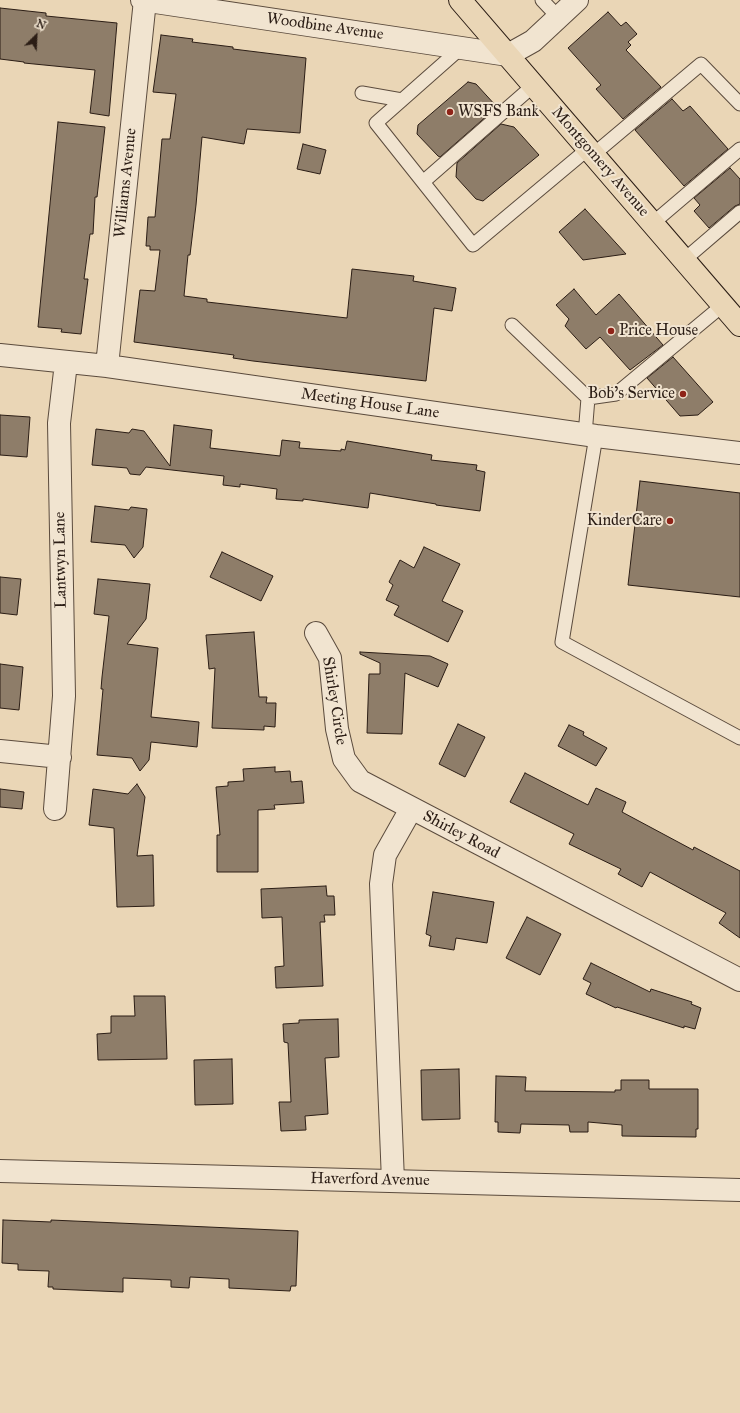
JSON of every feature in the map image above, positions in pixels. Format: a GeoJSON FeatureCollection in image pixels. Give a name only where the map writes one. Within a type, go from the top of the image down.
{"type":"FeatureCollection","features":[{"type":"Feature","properties":{"kind":"main road","name":"Montgomery Avenue"},"geometry":{"type":"LineString","coordinates":[[460,0],[740,325]]}},
{"type":"Feature","properties":{"kind":"street","name":"Woodbine Avenue"},"geometry":{"type":"LineString","coordinates":[[143,0],[221,6],[508,55]]}},
{"type":"Feature","properties":{"kind":"street","name":"Williams Avenue"},"geometry":{"type":"LineString","coordinates":[[107,366],[143,0]]}},
{"type":"Feature","properties":{"kind":"street"},"geometry":{"type":"LineString","coordinates":[[508,55],[533,41],[577,0]]}},
{"type":"Feature","properties":{"kind":"street","name":"Meeting House Lane"},"geometry":{"type":"LineString","coordinates":[[0,355],[66,363],[107,366],[590,436],[740,454]]}},
{"type":"Feature","properties":{"kind":"street","name":"Lantwyn Lane"},"geometry":{"type":"LineString","coordinates":[[55,809],[64,696],[59,423],[66,363]]}},
{"type":"Feature","properties":{"kind":"street","name":"Shirley Circle"},"geometry":{"type":"LineString","coordinates":[[316,633],[330,658],[337,729],[344,759],[360,781],[411,809]]}},
{"type":"Feature","properties":{"kind":"street"},"geometry":{"type":"LineString","coordinates":[[0,751],[60,757]]}},
{"type":"Feature","properties":{"kind":"street","name":"Shirley Road"},"geometry":{"type":"LineString","coordinates":[[393,1181],[381,884],[385,855],[411,809],[740,980]]}},
{"type":"Feature","properties":{"kind":"street","name":"Haverford Avenue"},"geometry":{"type":"LineString","coordinates":[[0,1171],[740,1190]]}},
{"type":"Feature","properties":{"kind":"lane"},"geometry":{"type":"LineString","coordinates":[[542,0],[558,18]]}},
{"type":"Feature","properties":{"kind":"lane"},"geometry":{"type":"LineString","coordinates":[[462,47],[376,123],[473,245],[701,64],[740,104]]}},
{"type":"Feature","properties":{"kind":"lane"},"geometry":{"type":"LineString","coordinates":[[423,182],[534,85]]}},
{"type":"Feature","properties":{"kind":"lane"},"geometry":{"type":"LineString","coordinates":[[362,93],[402,100]]}},
{"type":"Feature","properties":{"kind":"lane"},"geometry":{"type":"LineString","coordinates":[[653,223],[740,149]]}},
{"type":"Feature","properties":{"kind":"lane"},"geometry":{"type":"LineString","coordinates":[[684,260],[740,212]]}},
{"type":"Feature","properties":{"kind":"lane"},"geometry":{"type":"LineString","coordinates":[[588,398],[616,394],[723,305]]}},
{"type":"Feature","properties":{"kind":"lane"},"geometry":{"type":"LineString","coordinates":[[512,325],[588,398],[590,436],[562,642],[740,738]]}},
{"type":"Feature","properties":{"kind":"building"},"geometry":{"type":"Polygon","coordinates":[[[0,8],[46,13],[46,16],[117,23],[109,116],[90,113],[95,70],[24,63],[0,59],[0,8]]]}},
{"type":"Feature","properties":{"kind":"building"},"geometry":{"type":"Polygon","coordinates":[[[608,12],[621,26],[626,22],[637,34],[628,42],[631,45],[626,50],[661,87],[623,119],[596,89],[601,85],[568,48],[608,12]]]}},
{"type":"Feature","properties":{"kind":"building"},"geometry":{"type":"Polygon","coordinates":[[[161,35],[193,39],[192,42],[233,47],[233,49],[306,58],[300,133],[247,129],[244,144],[202,137],[196,205],[190,255],[188,255],[184,296],[207,299],[207,302],[347,318],[352,269],[414,276],[413,281],[456,288],[452,311],[434,308],[426,381],[253,361],[233,358],[234,355],[134,342],[140,290],[155,291],[160,250],[150,250],[150,246],[146,246],[148,217],[155,217],[162,139],[170,139],[176,94],[153,92],[161,35]]]}},
{"type":"Feature","properties":{"kind":"building"},"geometry":{"type":"Polygon","coordinates":[[[468,82],[476,84],[497,107],[440,157],[417,134],[418,125],[468,82]]]}},
{"type":"Feature","properties":{"kind":"building"},"geometry":{"type":"Polygon","coordinates":[[[672,99],[683,111],[690,106],[728,149],[684,186],[635,130],[672,99]]]}},
{"type":"Feature","properties":{"kind":"building"},"geometry":{"type":"Polygon","coordinates":[[[58,122],[105,127],[97,197],[95,197],[93,234],[90,234],[84,279],[88,279],[81,334],[61,332],[62,329],[38,327],[58,122]]]}},
{"type":"Feature","properties":{"kind":"building"},"geometry":{"type":"Polygon","coordinates":[[[501,124],[514,127],[539,155],[483,201],[476,199],[456,177],[457,163],[501,124]]]}},
{"type":"Feature","properties":{"kind":"building"},"geometry":{"type":"Polygon","coordinates":[[[303,144],[326,150],[320,174],[297,169],[303,144]]]}},
{"type":"Feature","properties":{"kind":"building"},"geometry":{"type":"Polygon","coordinates":[[[730,168],[740,179],[740,204],[735,206],[709,228],[694,211],[700,205],[694,198],[730,168]]]}},
{"type":"Feature","properties":{"kind":"building"},"geometry":{"type":"Polygon","coordinates":[[[585,209],[626,254],[583,260],[559,232],[585,209]]]}},
{"type":"Feature","properties":{"kind":"building","name":"Price House"},"geometry":{"type":"Polygon","coordinates":[[[574,289],[596,315],[619,294],[663,345],[630,370],[600,337],[586,349],[565,326],[569,319],[556,305],[574,289]]]}},
{"type":"Feature","properties":{"kind":"building","name":"Bob's Service"},"geometry":{"type":"Polygon","coordinates":[[[673,357],[713,402],[698,415],[680,416],[647,378],[673,357]]]}},
{"type":"Feature","properties":{"kind":"building"},"geometry":{"type":"Polygon","coordinates":[[[0,415],[30,417],[27,457],[0,455],[0,415]]]}},
{"type":"Feature","properties":{"kind":"building"},"geometry":{"type":"Polygon","coordinates":[[[174,425],[212,430],[210,448],[280,456],[282,440],[300,442],[299,448],[341,451],[341,449],[345,450],[347,441],[432,455],[431,460],[477,465],[476,470],[485,472],[480,511],[370,493],[368,508],[303,499],[303,501],[276,499],[277,489],[240,484],[240,487],[223,485],[224,476],[146,467],[140,475],[130,474],[127,468],[92,465],[96,429],[129,433],[132,429],[144,431],[170,466],[174,425]]]}},
{"type":"Feature","properties":{"kind":"building"},"geometry":{"type":"Polygon","coordinates":[[[640,481],[740,493],[740,597],[628,585],[640,481]]]}},
{"type":"Feature","properties":{"kind":"building"},"geometry":{"type":"Polygon","coordinates":[[[95,506],[129,510],[131,507],[147,509],[143,547],[134,558],[125,545],[91,542],[95,506]]]}},
{"type":"Feature","properties":{"kind":"building"},"geometry":{"type":"Polygon","coordinates":[[[424,547],[460,564],[442,601],[463,611],[448,642],[394,615],[399,606],[386,600],[393,585],[389,582],[400,560],[414,568],[424,547]]]}},
{"type":"Feature","properties":{"kind":"building"},"geometry":{"type":"Polygon","coordinates":[[[222,552],[273,576],[261,601],[210,577],[222,552]]]}},
{"type":"Feature","properties":{"kind":"building"},"geometry":{"type":"Polygon","coordinates":[[[0,577],[21,579],[17,615],[0,613],[0,577]]]}},
{"type":"Feature","properties":{"kind":"building"},"geometry":{"type":"Polygon","coordinates":[[[98,579],[150,584],[146,619],[127,644],[158,648],[151,717],[199,722],[197,747],[151,742],[149,760],[140,771],[132,758],[97,755],[103,689],[101,689],[102,677],[109,616],[94,614],[98,579]]]}},
{"type":"Feature","properties":{"kind":"building"},"geometry":{"type":"Polygon","coordinates":[[[254,632],[259,697],[267,697],[266,703],[276,703],[275,727],[264,726],[264,730],[212,728],[215,668],[209,669],[206,635],[254,632]]]}},
{"type":"Feature","properties":{"kind":"building"},"geometry":{"type":"Polygon","coordinates":[[[360,652],[430,656],[448,664],[438,687],[405,673],[402,734],[367,733],[369,674],[380,674],[380,663],[360,654],[360,652]]]}},
{"type":"Feature","properties":{"kind":"building"},"geometry":{"type":"Polygon","coordinates":[[[0,664],[23,667],[19,710],[0,708],[0,664]]]}},
{"type":"Feature","properties":{"kind":"building"},"geometry":{"type":"Polygon","coordinates":[[[458,724],[485,737],[465,777],[439,764],[458,724]]]}},
{"type":"Feature","properties":{"kind":"building"},"geometry":{"type":"Polygon","coordinates":[[[569,725],[584,732],[583,735],[607,748],[596,766],[558,746],[569,725]]]}},
{"type":"Feature","properties":{"kind":"building"},"geometry":{"type":"Polygon","coordinates":[[[275,767],[275,772],[290,771],[291,782],[302,781],[304,803],[274,805],[275,809],[258,810],[258,872],[217,872],[217,835],[220,835],[216,787],[228,786],[228,782],[244,781],[243,769],[275,767]]]}},
{"type":"Feature","properties":{"kind":"building"},"geometry":{"type":"Polygon","coordinates":[[[525,773],[588,805],[596,788],[626,802],[622,812],[693,850],[694,847],[740,871],[740,938],[719,923],[726,913],[650,872],[642,887],[618,874],[621,869],[569,844],[574,834],[510,802],[525,773]]]}},
{"type":"Feature","properties":{"kind":"building"},"geometry":{"type":"Polygon","coordinates":[[[137,784],[145,797],[137,856],[153,855],[154,906],[117,907],[114,828],[89,825],[93,789],[128,794],[137,784]]]}},
{"type":"Feature","properties":{"kind":"building"},"geometry":{"type":"Polygon","coordinates":[[[0,789],[24,792],[22,809],[0,807],[0,789]]]}},
{"type":"Feature","properties":{"kind":"building"},"geometry":{"type":"Polygon","coordinates":[[[326,886],[327,896],[334,896],[335,915],[324,915],[325,922],[320,922],[323,986],[276,988],[275,967],[284,966],[282,917],[262,918],[261,889],[326,886]]]}},
{"type":"Feature","properties":{"kind":"building"},"geometry":{"type":"Polygon","coordinates":[[[433,892],[494,902],[487,943],[456,938],[454,950],[429,946],[431,936],[426,934],[433,892]]]}},
{"type":"Feature","properties":{"kind":"building"},"geometry":{"type":"Polygon","coordinates":[[[527,917],[561,934],[540,975],[506,958],[527,917]]]}},
{"type":"Feature","properties":{"kind":"building"},"geometry":{"type":"Polygon","coordinates":[[[591,963],[650,992],[651,989],[692,1002],[691,1004],[701,1008],[695,1029],[684,1026],[684,1028],[617,1007],[616,1008],[586,994],[591,983],[583,979],[591,963]]]}},
{"type":"Feature","properties":{"kind":"building"},"geometry":{"type":"Polygon","coordinates":[[[134,996],[165,996],[167,1059],[98,1060],[97,1034],[111,1033],[111,1016],[135,1016],[134,996]]]}},
{"type":"Feature","properties":{"kind":"building"},"geometry":{"type":"Polygon","coordinates":[[[338,1019],[339,1057],[325,1058],[328,1114],[305,1116],[306,1130],[281,1131],[279,1102],[291,1102],[288,1043],[284,1042],[283,1024],[299,1023],[299,1020],[338,1019]]]}},
{"type":"Feature","properties":{"kind":"building"},"geometry":{"type":"Polygon","coordinates":[[[232,1059],[233,1104],[195,1105],[194,1060],[232,1059]]]}},
{"type":"Feature","properties":{"kind":"building"},"geometry":{"type":"Polygon","coordinates":[[[459,1069],[460,1119],[422,1120],[421,1070],[459,1069]]]}},
{"type":"Feature","properties":{"kind":"building"},"geometry":{"type":"Polygon","coordinates":[[[496,1076],[526,1077],[525,1091],[615,1092],[615,1090],[621,1090],[621,1080],[649,1080],[649,1089],[698,1089],[698,1129],[696,1129],[696,1137],[622,1136],[622,1125],[588,1122],[588,1132],[570,1132],[569,1125],[521,1124],[520,1133],[498,1132],[498,1122],[495,1122],[496,1076]]]}},
{"type":"Feature","properties":{"kind":"building"},"geometry":{"type":"Polygon","coordinates":[[[3,1220],[51,1222],[51,1220],[298,1231],[296,1286],[291,1286],[290,1291],[229,1288],[229,1279],[190,1277],[189,1288],[171,1287],[171,1280],[123,1278],[123,1292],[53,1289],[53,1287],[48,1287],[49,1271],[18,1270],[18,1264],[2,1263],[3,1220]]]}},
{"type":"Feature","properties":{"kind":"place","name":"WSFS Bank"},"geometry":{"type":"Point","coordinates":[450,112]}},
{"type":"Feature","properties":{"kind":"place","name":"Price House"},"geometry":{"type":"Point","coordinates":[611,331]}},
{"type":"Feature","properties":{"kind":"place","name":"Bob's Service"},"geometry":{"type":"Point","coordinates":[683,394]}},
{"type":"Feature","properties":{"kind":"place","name":"KinderCare"},"geometry":{"type":"Point","coordinates":[670,521]}}]}
